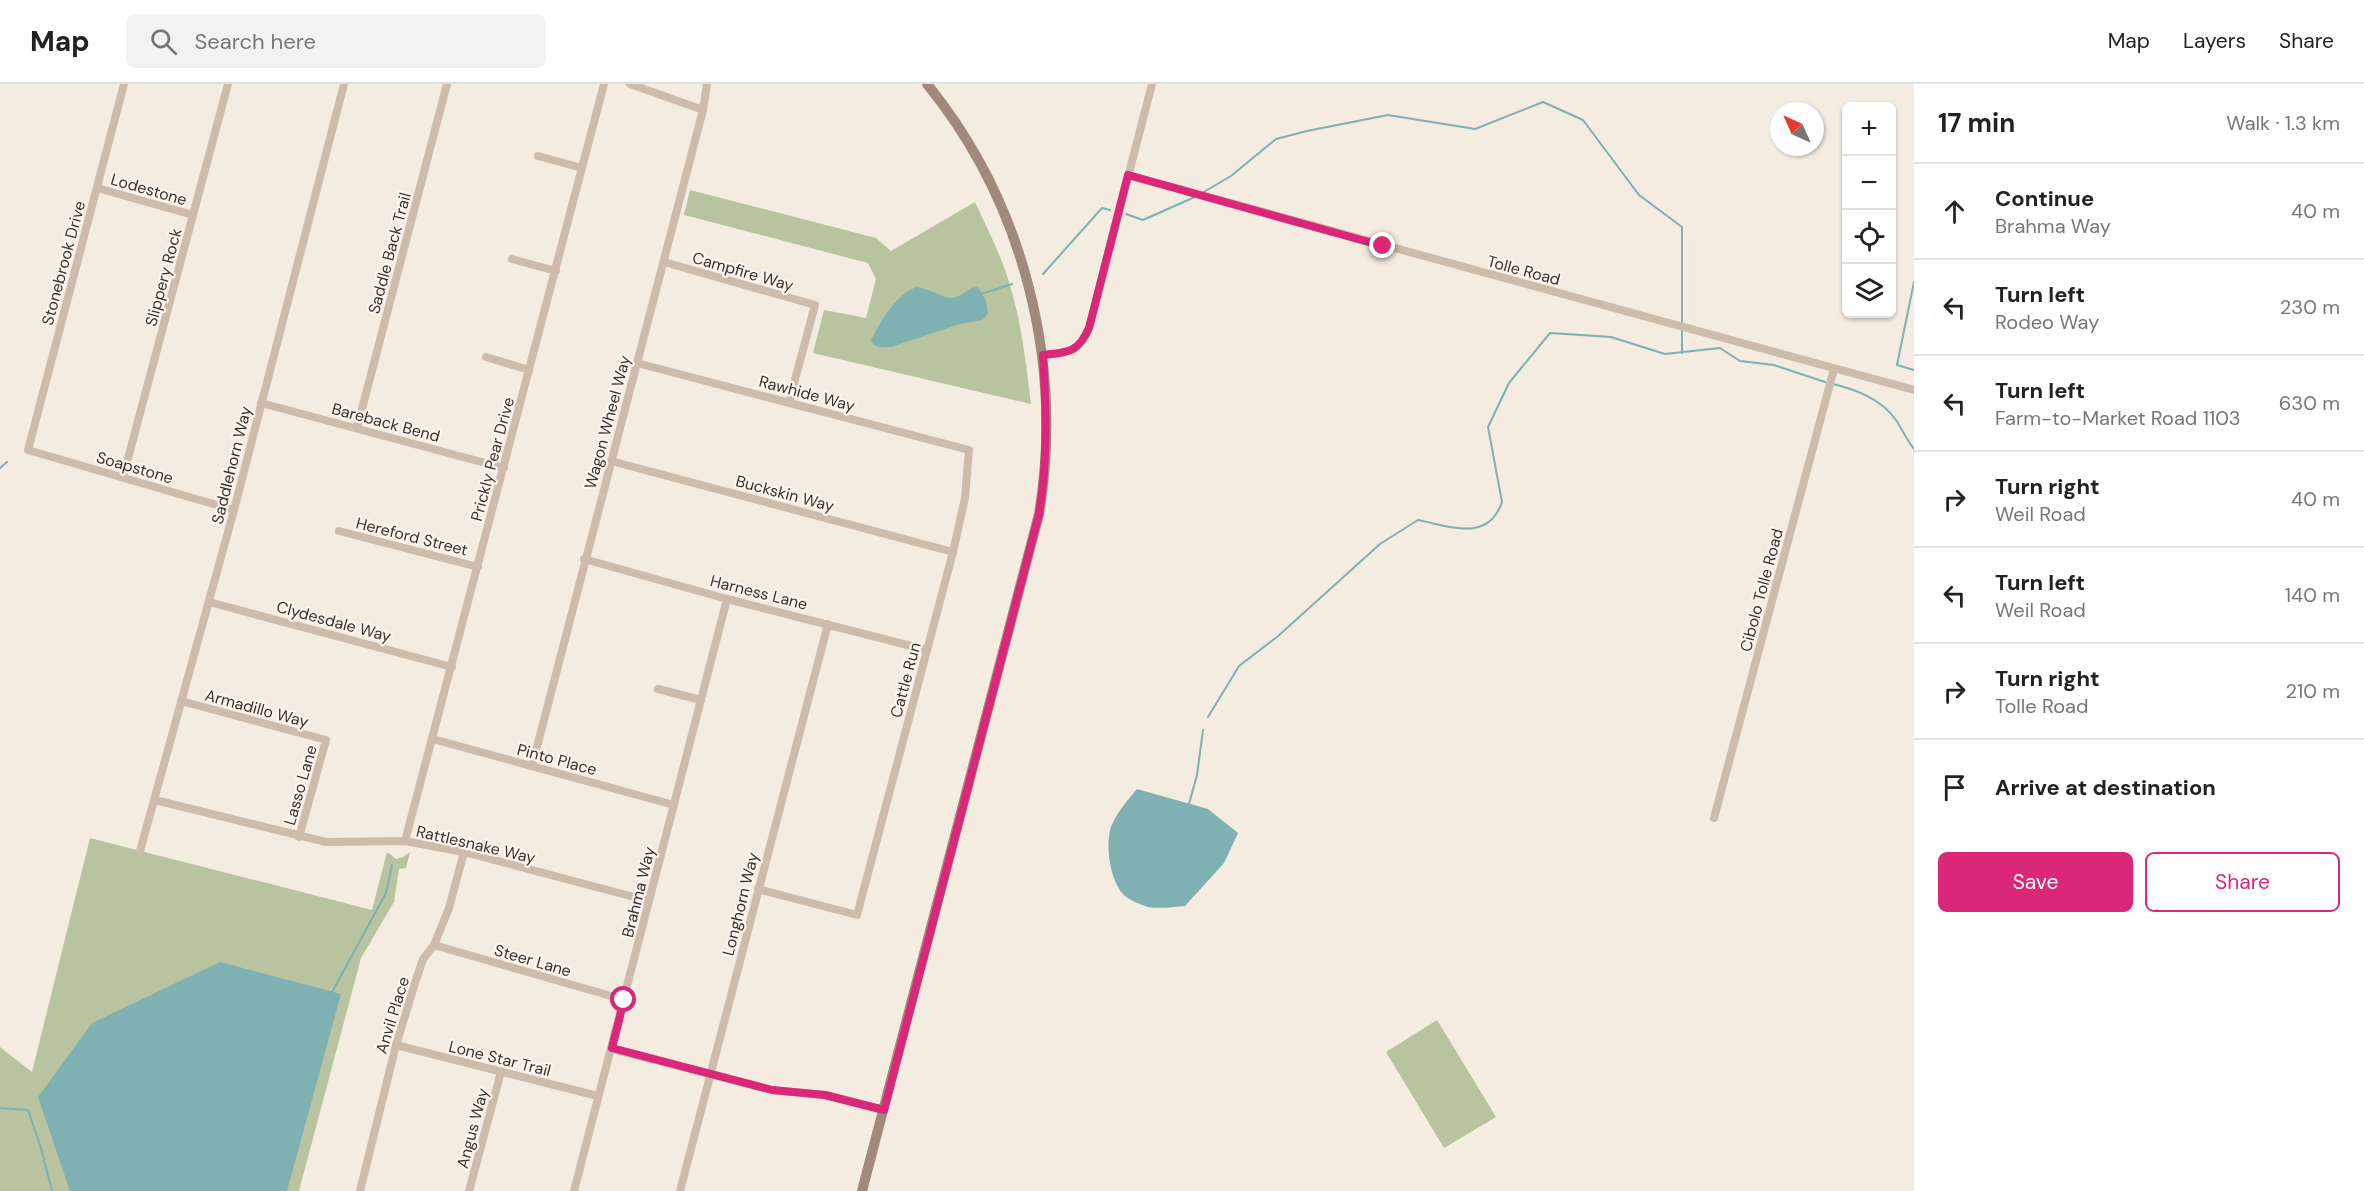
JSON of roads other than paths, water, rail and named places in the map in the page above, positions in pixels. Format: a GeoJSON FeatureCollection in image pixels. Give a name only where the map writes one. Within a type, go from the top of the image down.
{"type":"FeatureCollection","features":[{"type":"Feature","properties":{"kind":"main road"},"geometry":{"type":"LineString","coordinates":[[862,1191],[1039,514],[1045,464],[1046,414],[1043,355],[1022,262],[988,174],[971,145],[927,84]]}},
{"type":"Feature","properties":{"kind":"street","name":"Stonebrook Drive"},"geometry":{"type":"LineString","coordinates":[[28,450],[124,84]]}},
{"type":"Feature","properties":{"kind":"street","name":"Slippery Rock"},"geometry":{"type":"LineString","coordinates":[[123,477],[228,84]]}},
{"type":"Feature","properties":{"kind":"street","name":"Saddlehorn Way"},"geometry":{"type":"LineString","coordinates":[[140,851],[234,510],[345,84]]}},
{"type":"Feature","properties":{"kind":"street","name":"Saddle Back Trail"},"geometry":{"type":"LineString","coordinates":[[357,428],[447,84]]}},
{"type":"Feature","properties":{"kind":"street","name":"Prickly Pear Drive"},"geometry":{"type":"LineString","coordinates":[[405,841],[604,84]]}},
{"type":"Feature","properties":{"kind":"street"},"geometry":{"type":"LineString","coordinates":[[630,84],[703,110]]}},
{"type":"Feature","properties":{"kind":"street","name":"Wagon Wheel Way"},"geometry":{"type":"LineString","coordinates":[[532,766],[584,559],[664,262],[703,110],[707,84]]}},
{"type":"Feature","properties":{"kind":"street"},"geometry":{"type":"LineString","coordinates":[[1043,355],[1076,348],[1089,328],[1152,84]]}},
{"type":"Feature","properties":{"kind":"street"},"geometry":{"type":"LineString","coordinates":[[538,156],[582,168]]}},
{"type":"Feature","properties":{"kind":"street","name":"Tolle Road"},"geometry":{"type":"LineString","coordinates":[[1128,175],[1914,390]]}},
{"type":"Feature","properties":{"kind":"street","name":"Lodestone"},"geometry":{"type":"LineString","coordinates":[[97,188],[193,215]]}},
{"type":"Feature","properties":{"kind":"street"},"geometry":{"type":"LineString","coordinates":[[512,259],[555,271]]}},
{"type":"Feature","properties":{"kind":"street","name":"Campfire Way"},"geometry":{"type":"LineString","coordinates":[[664,262],[815,305],[789,402]]}},
{"type":"Feature","properties":{"kind":"street"},"geometry":{"type":"LineString","coordinates":[[486,357],[530,370]]}},
{"type":"Feature","properties":{"kind":"street","name":"Rawhide Way"},"geometry":{"type":"LineString","coordinates":[[637,363],[969,450]]}},
{"type":"Feature","properties":{"kind":"street","name":"Cibolo Tolle Road"},"geometry":{"type":"LineString","coordinates":[[1714,818],[1834,369]]}},
{"type":"Feature","properties":{"kind":"street","name":"Bareback Bend"},"geometry":{"type":"LineString","coordinates":[[261,403],[504,468]]}},
{"type":"Feature","properties":{"kind":"street","name":"Soapstone"},"geometry":{"type":"LineString","coordinates":[[28,450],[234,510]]}},
{"type":"Feature","properties":{"kind":"street","name":"Cattle Run"},"geometry":{"type":"LineString","coordinates":[[758,889],[857,915],[953,552],[965,498],[969,450]]}},
{"type":"Feature","properties":{"kind":"street","name":"Buckskin Way"},"geometry":{"type":"LineString","coordinates":[[611,461],[953,552]]}},
{"type":"Feature","properties":{"kind":"street","name":"Hereford Street"},"geometry":{"type":"LineString","coordinates":[[339,531],[478,567]]}},
{"type":"Feature","properties":{"kind":"street","name":"Harness Lane"},"geometry":{"type":"LineString","coordinates":[[584,559],[727,599],[927,650]]}},
{"type":"Feature","properties":{"kind":"street","name":"Brahma Way"},"geometry":{"type":"LineString","coordinates":[[574,1191],[727,599]]}},
{"type":"Feature","properties":{"kind":"street","name":"Clydesdale Way"},"geometry":{"type":"LineString","coordinates":[[209,602],[452,667]]}},
{"type":"Feature","properties":{"kind":"street","name":"Longhorn Way"},"geometry":{"type":"LineString","coordinates":[[680,1191],[828,624]]}},
{"type":"Feature","properties":{"kind":"street"},"geometry":{"type":"LineString","coordinates":[[658,689],[701,700]]}},
{"type":"Feature","properties":{"kind":"street","name":"Armadillo Way"},"geometry":{"type":"LineString","coordinates":[[181,701],[326,740]]}},
{"type":"Feature","properties":{"kind":"street","name":"Pinto Place"},"geometry":{"type":"LineString","coordinates":[[433,739],[674,805]]}},
{"type":"Feature","properties":{"kind":"street","name":"Lasso Lane"},"geometry":{"type":"LineString","coordinates":[[299,837],[326,740]]}},
{"type":"Feature","properties":{"kind":"street","name":"Rattlesnake Way"},"geometry":{"type":"LineString","coordinates":[[155,800],[326,842],[405,841],[464,852],[649,901]]}},
{"type":"Feature","properties":{"kind":"street","name":"Anvil Place"},"geometry":{"type":"LineString","coordinates":[[360,1191],[396,1045],[423,959],[434,945],[449,908],[464,852]]}},
{"type":"Feature","properties":{"kind":"street","name":"Steer Lane"},"geometry":{"type":"LineString","coordinates":[[434,945],[624,1000]]}},
{"type":"Feature","properties":{"kind":"street","name":"Lone Star Trail"},"geometry":{"type":"LineString","coordinates":[[396,1045],[598,1096]]}},
{"type":"Feature","properties":{"kind":"street"},"geometry":{"type":"LineString","coordinates":[[612,1048],[772,1090],[825,1095],[884,1110]]}},
{"type":"Feature","properties":{"kind":"street","name":"Angus Way"},"geometry":{"type":"LineString","coordinates":[[469,1191],[501,1072]]}},
{"type":"Feature","properties":{"kind":"water"},"geometry":{"type":"Polygon","coordinates":[[[916,287],[952,298],[978,287],[986,301],[988,314],[982,320],[960,324],[891,347],[878,347],[873,344],[871,340],[889,309],[916,287]]]}},
{"type":"Feature","properties":{"kind":"water"},"geometry":{"type":"Polygon","coordinates":[[[1137,789],[1208,809],[1238,833],[1224,863],[1185,906],[1153,908],[1134,902],[1125,896],[1115,880],[1110,862],[1109,834],[1119,812],[1137,789]]]}},
{"type":"Feature","properties":{"kind":"water"},"geometry":{"type":"Polygon","coordinates":[[[220,962],[341,994],[287,1191],[70,1191],[38,1097],[92,1023],[220,962]]]}},
{"type":"Feature","properties":{"kind":"waterway"},"geometry":{"type":"LineString","coordinates":[[1202,193],[1231,176],[1276,139],[1388,115],[1475,129],[1543,102],[1583,120],[1639,195],[1682,227],[1682,353]]}},
{"type":"Feature","properties":{"kind":"waterway"},"geometry":{"type":"LineString","coordinates":[[1126,214],[1143,220],[1197,196]]}},
{"type":"Feature","properties":{"kind":"waterway"},"geometry":{"type":"LineString","coordinates":[[1043,274],[1102,208],[1110,210]]}},
{"type":"Feature","properties":{"kind":"waterway"},"geometry":{"type":"LineString","coordinates":[[1914,282],[1897,365],[1914,370]]}},
{"type":"Feature","properties":{"kind":"waterway"},"geometry":{"type":"LineString","coordinates":[[981,294],[1012,284]]}},
{"type":"Feature","properties":{"kind":"waterway"},"geometry":{"type":"LineString","coordinates":[[1208,717],[1239,666],[1277,637],[1380,544],[1418,520],[1466,529],[1487,523],[1496,515],[1502,502],[1488,427],[1509,383],[1550,333],[1611,337],[1665,354],[1720,348],[1740,361],[1774,365],[1828,383]]}},
{"type":"Feature","properties":{"kind":"waterway"},"geometry":{"type":"LineString","coordinates":[[1833,384],[1860,392],[1883,406],[1896,420],[1914,449]]}},
{"type":"Feature","properties":{"kind":"waterway"},"geometry":{"type":"LineString","coordinates":[[0,468],[7,462]]}},
{"type":"Feature","properties":{"kind":"waterway"},"geometry":{"type":"LineString","coordinates":[[1189,804],[1197,775],[1203,730]]}},
{"type":"Feature","properties":{"kind":"waterway"},"geometry":{"type":"LineString","coordinates":[[331,994],[386,893],[392,865]]}},
{"type":"Feature","properties":{"kind":"waterway"},"geometry":{"type":"LineString","coordinates":[[0,1108],[28,1110],[52,1191]]}}]}
